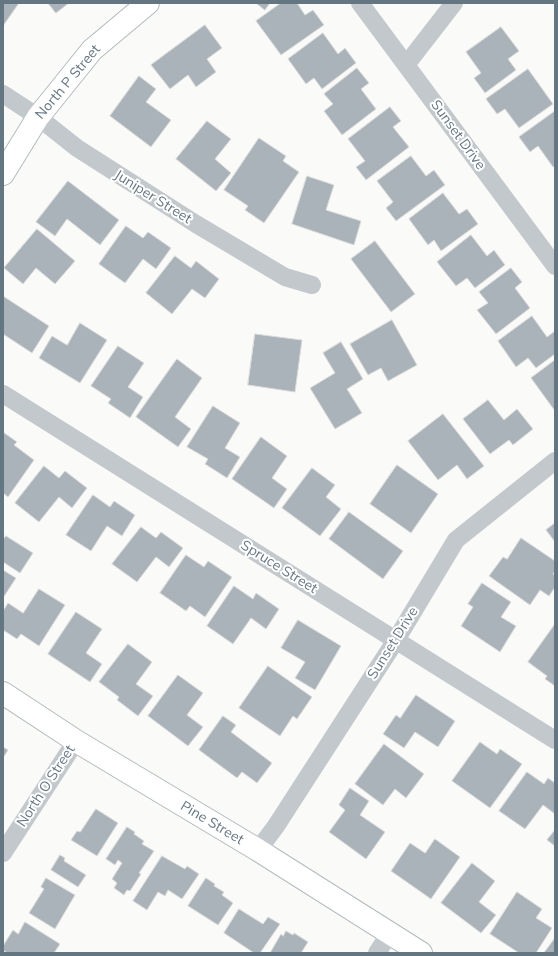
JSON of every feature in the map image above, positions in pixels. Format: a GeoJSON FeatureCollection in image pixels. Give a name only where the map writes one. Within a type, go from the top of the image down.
{"type":"FeatureCollection","features":[{"type":"Feature","properties":{"kind":"street","name":"North P Street"},"geometry":{"type":"LineString","coordinates":[[3,174],[38,117],[92,50],[148,3]]}},
{"type":"Feature","properties":{"kind":"street","name":"Sunset Drive"},"geometry":{"type":"LineString","coordinates":[[360,3],[555,266]]}},
{"type":"Feature","properties":{"kind":"street"},"geometry":{"type":"LineString","coordinates":[[406,65],[454,3]]}},
{"type":"Feature","properties":{"kind":"street","name":"Juniper Street"},"geometry":{"type":"LineString","coordinates":[[3,94],[38,117],[77,148],[196,224],[285,276],[312,285]]}},
{"type":"Feature","properties":{"kind":"street","name":"Spruce Street"},"geometry":{"type":"LineString","coordinates":[[3,394],[555,740]]}},
{"type":"Feature","properties":{"kind":"street","name":"Sunset Drive"},"geometry":{"type":"LineString","coordinates":[[258,850],[276,826],[396,640],[456,540],[555,461]]}},
{"type":"Feature","properties":{"kind":"street","name":"Pine Street"},"geometry":{"type":"LineString","coordinates":[[3,693],[76,741],[258,850],[421,953]]}},
{"type":"Feature","properties":{"kind":"street","name":"North O Street"},"geometry":{"type":"LineString","coordinates":[[3,852],[76,741]]}},
{"type":"Feature","properties":{"kind":"street"},"geometry":{"type":"LineString","coordinates":[[377,953],[390,933]]}},
{"type":"Feature","properties":{"kind":"building"},"geometry":{"type":"Polygon","coordinates":[[[3,3],[19,3],[3,26],[3,3]]]}},
{"type":"Feature","properties":{"kind":"building"},"geometry":{"type":"Polygon","coordinates":[[[48,3],[69,3],[56,13],[48,3]]]}},
{"type":"Feature","properties":{"kind":"building"},"geometry":{"type":"Polygon","coordinates":[[[256,3],[270,3],[265,10],[256,3]]]}},
{"type":"Feature","properties":{"kind":"building"},"geometry":{"type":"Polygon","coordinates":[[[281,3],[297,3],[305,15],[313,10],[324,25],[281,55],[256,21],[281,3]]]}},
{"type":"Feature","properties":{"kind":"building"},"geometry":{"type":"Polygon","coordinates":[[[205,25],[222,48],[207,59],[216,72],[196,87],[188,75],[170,89],[151,65],[205,25]]]}},
{"type":"Feature","properties":{"kind":"building"},"geometry":{"type":"Polygon","coordinates":[[[501,27],[519,51],[508,59],[516,70],[485,93],[474,78],[481,73],[466,52],[501,27]]]}},
{"type":"Feature","properties":{"kind":"building"},"geometry":{"type":"Polygon","coordinates":[[[323,33],[338,54],[345,48],[356,63],[322,89],[314,78],[306,84],[288,59],[323,33]]]}},
{"type":"Feature","properties":{"kind":"building"},"geometry":{"type":"Polygon","coordinates":[[[357,68],[369,83],[361,89],[376,109],[342,135],[324,111],[333,104],[324,94],[357,68]]]}},
{"type":"Feature","properties":{"kind":"building"},"geometry":{"type":"Polygon","coordinates":[[[528,69],[553,104],[519,128],[505,109],[497,114],[486,99],[528,69]]]}},
{"type":"Feature","properties":{"kind":"building"},"geometry":{"type":"Polygon","coordinates":[[[139,76],[156,89],[146,102],[171,120],[151,147],[110,116],[139,76]]]}},
{"type":"Feature","properties":{"kind":"building"},"geometry":{"type":"Polygon","coordinates":[[[390,107],[401,121],[393,127],[409,147],[366,180],[356,167],[365,161],[348,139],[390,107]]]}},
{"type":"Feature","properties":{"kind":"building"},"geometry":{"type":"Polygon","coordinates":[[[555,111],[555,166],[553,167],[538,146],[530,152],[519,137],[555,111]]]}},
{"type":"Feature","properties":{"kind":"building"},"geometry":{"type":"Polygon","coordinates":[[[207,121],[231,139],[215,159],[231,173],[216,191],[176,159],[207,121]]]}},
{"type":"Feature","properties":{"kind":"building"},"geometry":{"type":"Polygon","coordinates":[[[259,138],[286,156],[283,161],[299,172],[264,223],[245,210],[248,206],[224,190],[259,138]]]}},
{"type":"Feature","properties":{"kind":"building"},"geometry":{"type":"Polygon","coordinates":[[[411,156],[426,176],[434,170],[445,185],[396,221],[386,208],[393,202],[377,181],[411,156]]]}},
{"type":"Feature","properties":{"kind":"building"},"geometry":{"type":"Polygon","coordinates":[[[307,176],[334,185],[326,210],[361,221],[354,245],[292,224],[307,176]]]}},
{"type":"Feature","properties":{"kind":"building"},"geometry":{"type":"Polygon","coordinates":[[[68,181],[119,220],[100,245],[67,219],[55,236],[36,222],[68,181]]]}},
{"type":"Feature","properties":{"kind":"building"},"geometry":{"type":"Polygon","coordinates":[[[443,193],[459,214],[467,209],[478,224],[441,251],[434,240],[428,245],[409,219],[443,193]]]}},
{"type":"Feature","properties":{"kind":"building"},"geometry":{"type":"Polygon","coordinates":[[[126,226],[143,238],[148,232],[171,248],[156,269],[143,259],[125,283],[99,264],[126,226]]]}},
{"type":"Feature","properties":{"kind":"building"},"geometry":{"type":"Polygon","coordinates":[[[37,229],[75,261],[55,284],[36,268],[23,284],[4,268],[37,229]]]}},
{"type":"Feature","properties":{"kind":"building"},"geometry":{"type":"Polygon","coordinates":[[[471,235],[487,256],[494,250],[505,265],[475,288],[467,278],[456,286],[437,262],[471,235]]]}},
{"type":"Feature","properties":{"kind":"building"},"geometry":{"type":"Polygon","coordinates":[[[375,241],[415,294],[391,312],[351,259],[375,241]]]}},
{"type":"Feature","properties":{"kind":"building"},"geometry":{"type":"Polygon","coordinates":[[[175,256],[191,268],[196,261],[219,279],[205,298],[192,289],[172,314],[146,293],[175,256]]]}},
{"type":"Feature","properties":{"kind":"building"},"geometry":{"type":"Polygon","coordinates":[[[511,268],[522,282],[515,288],[530,308],[496,334],[477,310],[488,303],[479,292],[511,268]]]}},
{"type":"Feature","properties":{"kind":"building"},"geometry":{"type":"Polygon","coordinates":[[[3,296],[49,326],[32,353],[3,334],[3,296]]]}},
{"type":"Feature","properties":{"kind":"building"},"geometry":{"type":"Polygon","coordinates":[[[532,316],[547,337],[555,331],[555,354],[536,368],[528,358],[516,367],[498,341],[532,316]]]}},
{"type":"Feature","properties":{"kind":"building"},"geometry":{"type":"Polygon","coordinates":[[[392,320],[417,365],[388,381],[381,368],[368,375],[350,344],[392,320]]]}},
{"type":"Feature","properties":{"kind":"building"},"geometry":{"type":"Polygon","coordinates":[[[80,323],[107,340],[80,383],[39,358],[52,336],[67,345],[80,323]]]}},
{"type":"Feature","properties":{"kind":"building"},"geometry":{"type":"Polygon","coordinates":[[[255,334],[302,340],[295,392],[248,385],[255,334]]]}},
{"type":"Feature","properties":{"kind":"building"},"geometry":{"type":"Polygon","coordinates":[[[341,342],[363,379],[347,389],[362,413],[335,429],[310,388],[335,373],[323,353],[341,342]]]}},
{"type":"Feature","properties":{"kind":"building"},"geometry":{"type":"Polygon","coordinates":[[[118,346],[144,363],[128,387],[143,397],[130,418],[108,403],[111,399],[91,386],[118,346]]]}},
{"type":"Feature","properties":{"kind":"building"},"geometry":{"type":"Polygon","coordinates":[[[177,359],[202,378],[175,417],[191,429],[178,447],[136,417],[177,359]]]}},
{"type":"Feature","properties":{"kind":"building"},"geometry":{"type":"Polygon","coordinates":[[[555,360],[555,411],[531,378],[555,360]]]}},
{"type":"Feature","properties":{"kind":"building"},"geometry":{"type":"Polygon","coordinates":[[[488,400],[504,420],[517,409],[533,429],[513,445],[509,440],[490,454],[463,419],[488,400]]]}},
{"type":"Feature","properties":{"kind":"building"},"geometry":{"type":"Polygon","coordinates":[[[213,406],[240,423],[225,448],[240,457],[227,478],[205,464],[208,459],[187,447],[213,406]]]}},
{"type":"Feature","properties":{"kind":"building"},"geometry":{"type":"Polygon","coordinates":[[[443,414],[484,466],[467,479],[457,465],[438,480],[408,441],[443,414]]]}},
{"type":"Feature","properties":{"kind":"building"},"geometry":{"type":"Polygon","coordinates":[[[3,432],[17,442],[14,445],[34,460],[8,497],[3,493],[3,432]]]}},
{"type":"Feature","properties":{"kind":"building"},"geometry":{"type":"Polygon","coordinates":[[[261,437],[287,456],[272,478],[287,489],[274,508],[232,479],[261,437]]]}},
{"type":"Feature","properties":{"kind":"building"},"geometry":{"type":"Polygon","coordinates":[[[397,465],[438,494],[411,533],[370,504],[397,465]]]}},
{"type":"Feature","properties":{"kind":"building"},"geometry":{"type":"Polygon","coordinates":[[[44,466],[59,478],[65,471],[87,488],[72,508],[59,497],[39,522],[15,503],[44,466]]]}},
{"type":"Feature","properties":{"kind":"building"},"geometry":{"type":"Polygon","coordinates":[[[312,468],[335,485],[326,497],[341,509],[320,536],[282,508],[312,468]]]}},
{"type":"Feature","properties":{"kind":"building"},"geometry":{"type":"Polygon","coordinates":[[[93,495],[110,507],[114,501],[135,515],[122,536],[107,526],[91,551],[66,535],[93,495]]]}},
{"type":"Feature","properties":{"kind":"building"},"geometry":{"type":"Polygon","coordinates":[[[349,512],[403,551],[383,579],[329,539],[349,512]]]}},
{"type":"Feature","properties":{"kind":"building"},"geometry":{"type":"Polygon","coordinates":[[[555,523],[555,542],[546,530],[555,523]]]}},
{"type":"Feature","properties":{"kind":"building"},"geometry":{"type":"Polygon","coordinates":[[[141,527],[156,538],[161,532],[183,548],[169,567],[156,557],[137,582],[112,564],[141,527]]]}},
{"type":"Feature","properties":{"kind":"building"},"geometry":{"type":"Polygon","coordinates":[[[6,536],[33,553],[20,573],[3,562],[3,540],[6,536]]]}},
{"type":"Feature","properties":{"kind":"building"},"geometry":{"type":"Polygon","coordinates":[[[521,538],[555,561],[555,571],[553,574],[555,575],[555,587],[549,596],[540,590],[530,605],[489,576],[503,557],[507,559],[521,538]]]}},
{"type":"Feature","properties":{"kind":"building"},"geometry":{"type":"Polygon","coordinates":[[[186,555],[204,567],[208,561],[232,577],[205,617],[190,606],[186,611],[160,593],[186,555]]]}},
{"type":"Feature","properties":{"kind":"building"},"geometry":{"type":"Polygon","coordinates":[[[3,570],[16,578],[3,598],[3,570]]]}},
{"type":"Feature","properties":{"kind":"building"},"geometry":{"type":"Polygon","coordinates":[[[482,583],[511,602],[501,617],[516,626],[500,652],[461,626],[473,607],[468,604],[482,583]]]}},
{"type":"Feature","properties":{"kind":"building"},"geometry":{"type":"Polygon","coordinates":[[[234,586],[253,599],[256,593],[279,609],[266,629],[251,618],[233,644],[207,626],[234,586]]]}},
{"type":"Feature","properties":{"kind":"building"},"geometry":{"type":"Polygon","coordinates":[[[39,589],[65,605],[39,646],[21,634],[17,639],[3,630],[3,611],[8,603],[23,613],[39,589]]]}},
{"type":"Feature","properties":{"kind":"building"},"geometry":{"type":"Polygon","coordinates":[[[76,612],[102,629],[86,653],[102,664],[90,682],[48,654],[76,612]]]}},
{"type":"Feature","properties":{"kind":"building"},"geometry":{"type":"Polygon","coordinates":[[[298,620],[341,646],[315,690],[295,678],[305,662],[281,648],[298,620]]]}},
{"type":"Feature","properties":{"kind":"building"},"geometry":{"type":"Polygon","coordinates":[[[555,624],[555,686],[545,679],[547,676],[528,662],[555,624]]]}},
{"type":"Feature","properties":{"kind":"building"},"geometry":{"type":"Polygon","coordinates":[[[128,644],[152,662],[136,684],[153,696],[138,716],[117,700],[119,697],[99,682],[128,644]]]}},
{"type":"Feature","properties":{"kind":"building"},"geometry":{"type":"Polygon","coordinates":[[[268,666],[312,697],[297,719],[293,716],[280,736],[239,708],[268,666]]]}},
{"type":"Feature","properties":{"kind":"building"},"geometry":{"type":"Polygon","coordinates":[[[178,675],[203,693],[187,715],[203,727],[188,746],[148,716],[178,675]]]}},
{"type":"Feature","properties":{"kind":"building"},"geometry":{"type":"Polygon","coordinates":[[[416,695],[455,721],[438,747],[415,732],[404,748],[383,734],[396,715],[400,718],[416,695]]]}},
{"type":"Feature","properties":{"kind":"building"},"geometry":{"type":"Polygon","coordinates":[[[223,716],[236,725],[231,732],[272,763],[257,783],[242,772],[237,778],[199,750],[223,716]]]}},
{"type":"Feature","properties":{"kind":"building"},"geometry":{"type":"Polygon","coordinates":[[[480,742],[497,754],[500,749],[522,764],[490,808],[452,781],[480,742]]]}},
{"type":"Feature","properties":{"kind":"building"},"geometry":{"type":"Polygon","coordinates":[[[384,744],[424,774],[406,798],[395,789],[383,805],[355,784],[384,744]]]}},
{"type":"Feature","properties":{"kind":"building"},"geometry":{"type":"Polygon","coordinates":[[[3,747],[8,750],[3,758],[3,747]]]}},
{"type":"Feature","properties":{"kind":"building"},"geometry":{"type":"Polygon","coordinates":[[[527,772],[544,784],[548,778],[555,783],[555,814],[543,805],[525,829],[499,811],[527,772]]]}},
{"type":"Feature","properties":{"kind":"building"},"geometry":{"type":"Polygon","coordinates":[[[350,788],[369,801],[360,815],[385,832],[366,859],[329,832],[345,810],[339,805],[350,788]]]}},
{"type":"Feature","properties":{"kind":"building"},"geometry":{"type":"Polygon","coordinates":[[[96,809],[118,823],[97,856],[71,840],[77,831],[80,832],[96,809]]]}},
{"type":"Feature","properties":{"kind":"building"},"geometry":{"type":"Polygon","coordinates":[[[127,827],[135,832],[134,834],[144,841],[142,844],[154,851],[139,873],[141,874],[130,891],[127,890],[124,895],[114,888],[117,883],[112,879],[122,863],[118,860],[115,865],[106,859],[127,827]]]}},
{"type":"Feature","properties":{"kind":"building"},"geometry":{"type":"Polygon","coordinates":[[[555,830],[555,846],[547,840],[555,830]]]}},
{"type":"Feature","properties":{"kind":"building"},"geometry":{"type":"Polygon","coordinates":[[[435,839],[460,857],[431,899],[391,871],[410,843],[425,853],[435,839]]]}},
{"type":"Feature","properties":{"kind":"building"},"geometry":{"type":"Polygon","coordinates":[[[60,855],[65,858],[64,861],[86,875],[78,887],[51,870],[60,855]]]}},
{"type":"Feature","properties":{"kind":"building"},"geometry":{"type":"Polygon","coordinates":[[[162,856],[185,869],[187,866],[199,874],[182,899],[168,890],[165,896],[158,892],[147,910],[133,901],[162,856]]]}},
{"type":"Feature","properties":{"kind":"building"},"geometry":{"type":"Polygon","coordinates":[[[472,863],[495,881],[479,902],[496,915],[481,933],[441,903],[472,863]]]}},
{"type":"Feature","properties":{"kind":"building"},"geometry":{"type":"Polygon","coordinates":[[[46,878],[75,895],[55,929],[29,913],[44,889],[41,887],[46,878]]]}},
{"type":"Feature","properties":{"kind":"building"},"geometry":{"type":"Polygon","coordinates":[[[206,878],[215,884],[214,886],[224,892],[222,895],[233,903],[218,925],[188,906],[206,878]]]}},
{"type":"Feature","properties":{"kind":"building"},"geometry":{"type":"Polygon","coordinates":[[[517,892],[542,909],[536,918],[552,928],[536,953],[519,953],[490,934],[517,892]]]}},
{"type":"Feature","properties":{"kind":"building"},"geometry":{"type":"Polygon","coordinates":[[[239,909],[263,924],[268,917],[280,924],[260,953],[254,953],[224,933],[239,909]]]}},
{"type":"Feature","properties":{"kind":"building"},"geometry":{"type":"Polygon","coordinates":[[[25,922],[60,944],[54,953],[7,953],[3,950],[3,946],[13,930],[18,934],[25,922]]]}},
{"type":"Feature","properties":{"kind":"building"},"geometry":{"type":"Polygon","coordinates":[[[286,931],[293,935],[294,933],[308,942],[301,953],[270,953],[281,934],[283,936],[286,931]]]}},
{"type":"Feature","properties":{"kind":"building"},"geometry":{"type":"Polygon","coordinates":[[[555,938],[555,953],[544,953],[555,938]]]}}]}
